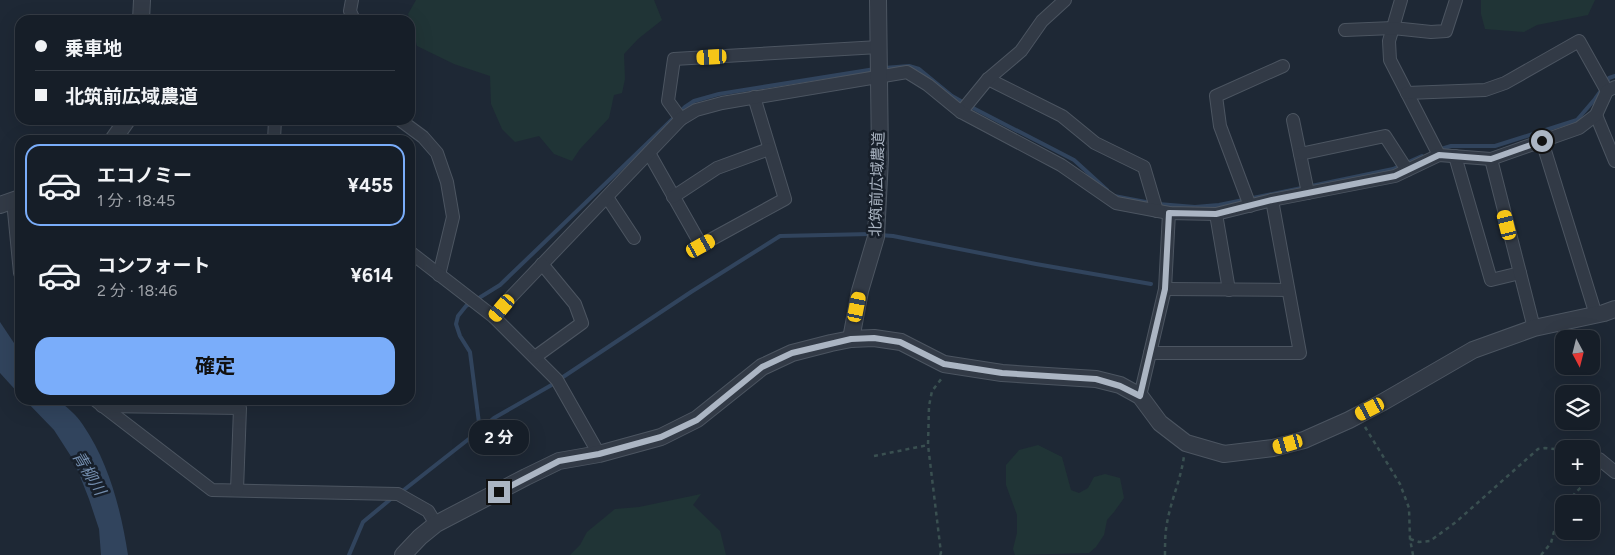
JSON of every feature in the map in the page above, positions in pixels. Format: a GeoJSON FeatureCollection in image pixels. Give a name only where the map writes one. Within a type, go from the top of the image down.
{"type":"FeatureCollection","features":[{"type":"Feature","properties":{"kind":"street"},"geometry":{"type":"LineString","coordinates":[[141,15],[142,0]]}},
{"type":"Feature","properties":{"kind":"street"},"geometry":{"type":"LineString","coordinates":[[352,0],[350,11],[352,15]]}},
{"type":"Feature","properties":{"kind":"street","name":"北筑前広域農道"},"geometry":{"type":"LineString","coordinates":[[851,339],[860,291],[876,237],[880,158],[878,0]]}},
{"type":"Feature","properties":{"kind":"street"},"geometry":{"type":"LineString","coordinates":[[961,112],[988,79],[1021,52],[1042,20],[1065,0]]}},
{"type":"Feature","properties":{"kind":"street"},"geometry":{"type":"LineString","coordinates":[[1402,0],[1389,41],[1390,60],[1439,155]]}},
{"type":"Feature","properties":{"kind":"street"},"geometry":{"type":"LineString","coordinates":[[1345,30],[1393,28],[1431,32],[1446,31],[1456,0]]}},
{"type":"Feature","properties":{"kind":"street"},"geometry":{"type":"LineString","coordinates":[[494,318],[542,264],[681,119],[696,110],[722,102],[907,72],[928,85],[961,112],[1061,165],[1116,203],[1163,212],[1216,214],[1272,200],[1395,176],[1439,155],[1491,159],[1579,128],[1596,115],[1611,89],[1579,41],[1505,83],[1485,90],[1407,93]]}},
{"type":"Feature","properties":{"kind":"street"},"geometry":{"type":"LineString","coordinates":[[681,119],[668,101],[674,59],[879,47]]}},
{"type":"Feature","properties":{"kind":"street"},"geometry":{"type":"LineString","coordinates":[[1250,206],[1220,126],[1216,96],[1283,66]]}},
{"type":"Feature","properties":{"kind":"street"},"geometry":{"type":"LineString","coordinates":[[988,79],[1062,116],[1094,143],[1144,167],[1163,212],[1165,289],[1140,396]]}},
{"type":"Feature","properties":{"kind":"street"},"geometry":{"type":"LineString","coordinates":[[648,153],[701,246],[785,199],[754,97]]}},
{"type":"Feature","properties":{"kind":"street"},"geometry":{"type":"LineString","coordinates":[[1596,115],[1615,161]]}},
{"type":"Feature","properties":{"kind":"street"},"geometry":{"type":"LineString","coordinates":[[1293,120],[1308,193]]}},
{"type":"Feature","properties":{"kind":"street"},"geometry":{"type":"LineString","coordinates":[[407,125],[423,137],[437,153],[447,182],[453,217],[439,275]]}},
{"type":"Feature","properties":{"kind":"street"},"geometry":{"type":"LineString","coordinates":[[1300,154],[1385,136],[1407,170]]}},
{"type":"Feature","properties":{"kind":"street"},"geometry":{"type":"LineString","coordinates":[[1542,141],[1596,315]]}},
{"type":"Feature","properties":{"kind":"street"},"geometry":{"type":"LineString","coordinates":[[673,197],[717,168],[769,149]]}},
{"type":"Feature","properties":{"kind":"street"},"geometry":{"type":"LineString","coordinates":[[1455,156],[1491,280],[1520,273]]}},
{"type":"Feature","properties":{"kind":"street"},"geometry":{"type":"LineString","coordinates":[[1491,159],[1534,328]]}},
{"type":"Feature","properties":{"kind":"street"},"geometry":{"type":"LineString","coordinates":[[607,196],[634,238]]}},
{"type":"Feature","properties":{"kind":"street"},"geometry":{"type":"LineString","coordinates":[[1150,353],[1300,354],[1272,200]]}},
{"type":"Feature","properties":{"kind":"street"},"geometry":{"type":"LineString","coordinates":[[11,201],[15,233]]}},
{"type":"Feature","properties":{"kind":"street"},"geometry":{"type":"LineString","coordinates":[[1216,214],[1229,290]]}},
{"type":"Feature","properties":{"kind":"street"},"geometry":{"type":"LineString","coordinates":[[415,258],[494,318],[557,380],[599,454]]}},
{"type":"Feature","properties":{"kind":"street"},"geometry":{"type":"LineString","coordinates":[[535,358],[582,323],[575,304],[542,264]]}},
{"type":"Feature","properties":{"kind":"street"},"geometry":{"type":"LineString","coordinates":[[1165,289],[1288,290]]}},
{"type":"Feature","properties":{"kind":"street"},"geometry":{"type":"LineString","coordinates":[[403,555],[436,524],[559,461],[599,454],[661,437],[697,420],[762,367],[792,353],[851,339],[874,338],[900,342],[944,364],[1002,373],[1096,379],[1120,386],[1140,396],[1160,423],[1186,443],[1224,454],[1273,448],[1304,440],[1383,402],[1473,350],[1534,328],[1596,315],[1615,309]]}},
{"type":"Feature","properties":{"kind":"street"},"geometry":{"type":"LineString","coordinates":[[102,405],[212,490],[398,494],[428,511],[436,524]]}},
{"type":"Feature","properties":{"kind":"street"},"geometry":{"type":"LineString","coordinates":[[155,405],[240,408],[237,490]]}},
{"type":"Feature","properties":{"kind":"path"},"geometry":{"type":"LineString","coordinates":[[940,555],[928,445],[929,406],[932,392],[952,365]]}},
{"type":"Feature","properties":{"kind":"path"},"geometry":{"type":"LineString","coordinates":[[1358,415],[1400,484],[1409,508],[1410,539],[1413,555]]}},
{"type":"Feature","properties":{"kind":"path"},"geometry":{"type":"LineString","coordinates":[[1165,555],[1166,524],[1182,467],[1186,443]]}},
{"type":"Feature","properties":{"kind":"path"},"geometry":{"type":"LineString","coordinates":[[874,456],[928,445]]}},
{"type":"Feature","properties":{"kind":"path"},"geometry":{"type":"LineString","coordinates":[[1410,539],[1419,542],[1430,541],[1456,522],[1538,449],[1555,449]]}},
{"type":"Feature","properties":{"kind":"path"},"geometry":{"type":"LineString","coordinates":[[1574,495],[1606,465]]}},
{"type":"Feature","properties":{"kind":"path"},"geometry":{"type":"LineString","coordinates":[[1541,555],[1551,543],[1555,528]]}},
{"type":"Feature","properties":{"kind":"green space"},"geometry":{"type":"Polygon","coordinates":[[[416,0],[654,0],[662,20],[638,39],[624,54],[625,79],[622,93],[614,95],[609,118],[580,149],[572,161],[554,154],[539,136],[515,142],[502,129],[491,104],[490,76],[454,64],[417,46],[415,39],[415,15],[408,14],[416,0]]]}},
{"type":"Feature","properties":{"kind":"green space"},"geometry":{"type":"Polygon","coordinates":[[[1481,0],[1595,0],[1588,15],[1537,25],[1524,32],[1485,29],[1481,14],[1481,0]]]}},
{"type":"Feature","properties":{"kind":"green space"},"geometry":{"type":"Polygon","coordinates":[[[1038,445],[1062,457],[1071,490],[1079,493],[1088,488],[1094,477],[1105,474],[1120,478],[1124,498],[1107,520],[1104,535],[1096,547],[1089,553],[1015,555],[1013,549],[1017,533],[1017,515],[1006,485],[1006,465],[1019,450],[1038,445]]]}},
{"type":"Feature","properties":{"kind":"green space"},"geometry":{"type":"Polygon","coordinates":[[[701,494],[693,505],[720,531],[726,555],[570,555],[580,545],[587,532],[615,509],[639,507],[701,494]]]}},
{"type":"Feature","properties":{"kind":"water"},"geometry":{"type":"Polygon","coordinates":[[[0,322],[15,344],[15,390],[0,373],[0,322]]]}},
{"type":"Feature","properties":{"kind":"water","name":"青柳川"},"geometry":{"type":"Polygon","coordinates":[[[30,405],[64,405],[83,425],[100,455],[113,487],[128,555],[101,555],[99,529],[89,499],[74,461],[54,430],[30,405]]]}},
{"type":"Feature","properties":{"kind":"waterway"},"geometry":{"type":"LineString","coordinates":[[884,68],[909,66],[919,69],[952,96],[1074,160],[1107,190]]}},
{"type":"Feature","properties":{"kind":"waterway"},"geometry":{"type":"LineString","coordinates":[[400,493],[479,431],[470,352],[460,336],[456,324],[458,316],[466,306],[500,285],[685,107],[694,101],[719,94],[875,69]]}},
{"type":"Feature","properties":{"kind":"waterway"},"geometry":{"type":"LineString","coordinates":[[1606,84],[1609,78],[1615,76]]}},
{"type":"Feature","properties":{"kind":"waterway"},"geometry":{"type":"LineString","coordinates":[[1438,150],[1451,146],[1495,146],[1577,120],[1600,92]]}},
{"type":"Feature","properties":{"kind":"waterway"},"geometry":{"type":"LineString","coordinates":[[1158,204],[1195,207],[1219,205],[1393,169],[1422,156]]}},
{"type":"Feature","properties":{"kind":"waterway"},"geometry":{"type":"LineString","coordinates":[[1114,196],[1151,203]]}},
{"type":"Feature","properties":{"kind":"waterway"},"geometry":{"type":"LineString","coordinates":[[560,379],[691,292],[780,236],[871,234]]}},
{"type":"Feature","properties":{"kind":"waterway"},"geometry":{"type":"LineString","coordinates":[[880,235],[1151,284]]}},
{"type":"Feature","properties":{"kind":"waterway"},"geometry":{"type":"LineString","coordinates":[[479,431],[494,418],[555,383]]}},
{"type":"Feature","properties":{"kind":"waterway"},"geometry":{"type":"LineString","coordinates":[[349,555],[363,522],[392,498]]}},
{"type":"Feature","properties":{"kind":"route"},"geometry":{"type":"LineString","coordinates":[[499,492],[559,461],[599,454],[661,437],[697,420],[762,367],[792,353],[851,339],[874,338],[900,342],[944,364],[1002,373],[1096,379],[1120,386],[1140,396],[1165,289],[1169,213],[1216,214],[1272,200],[1395,176],[1439,155],[1491,159],[1542,141]]}}]}
